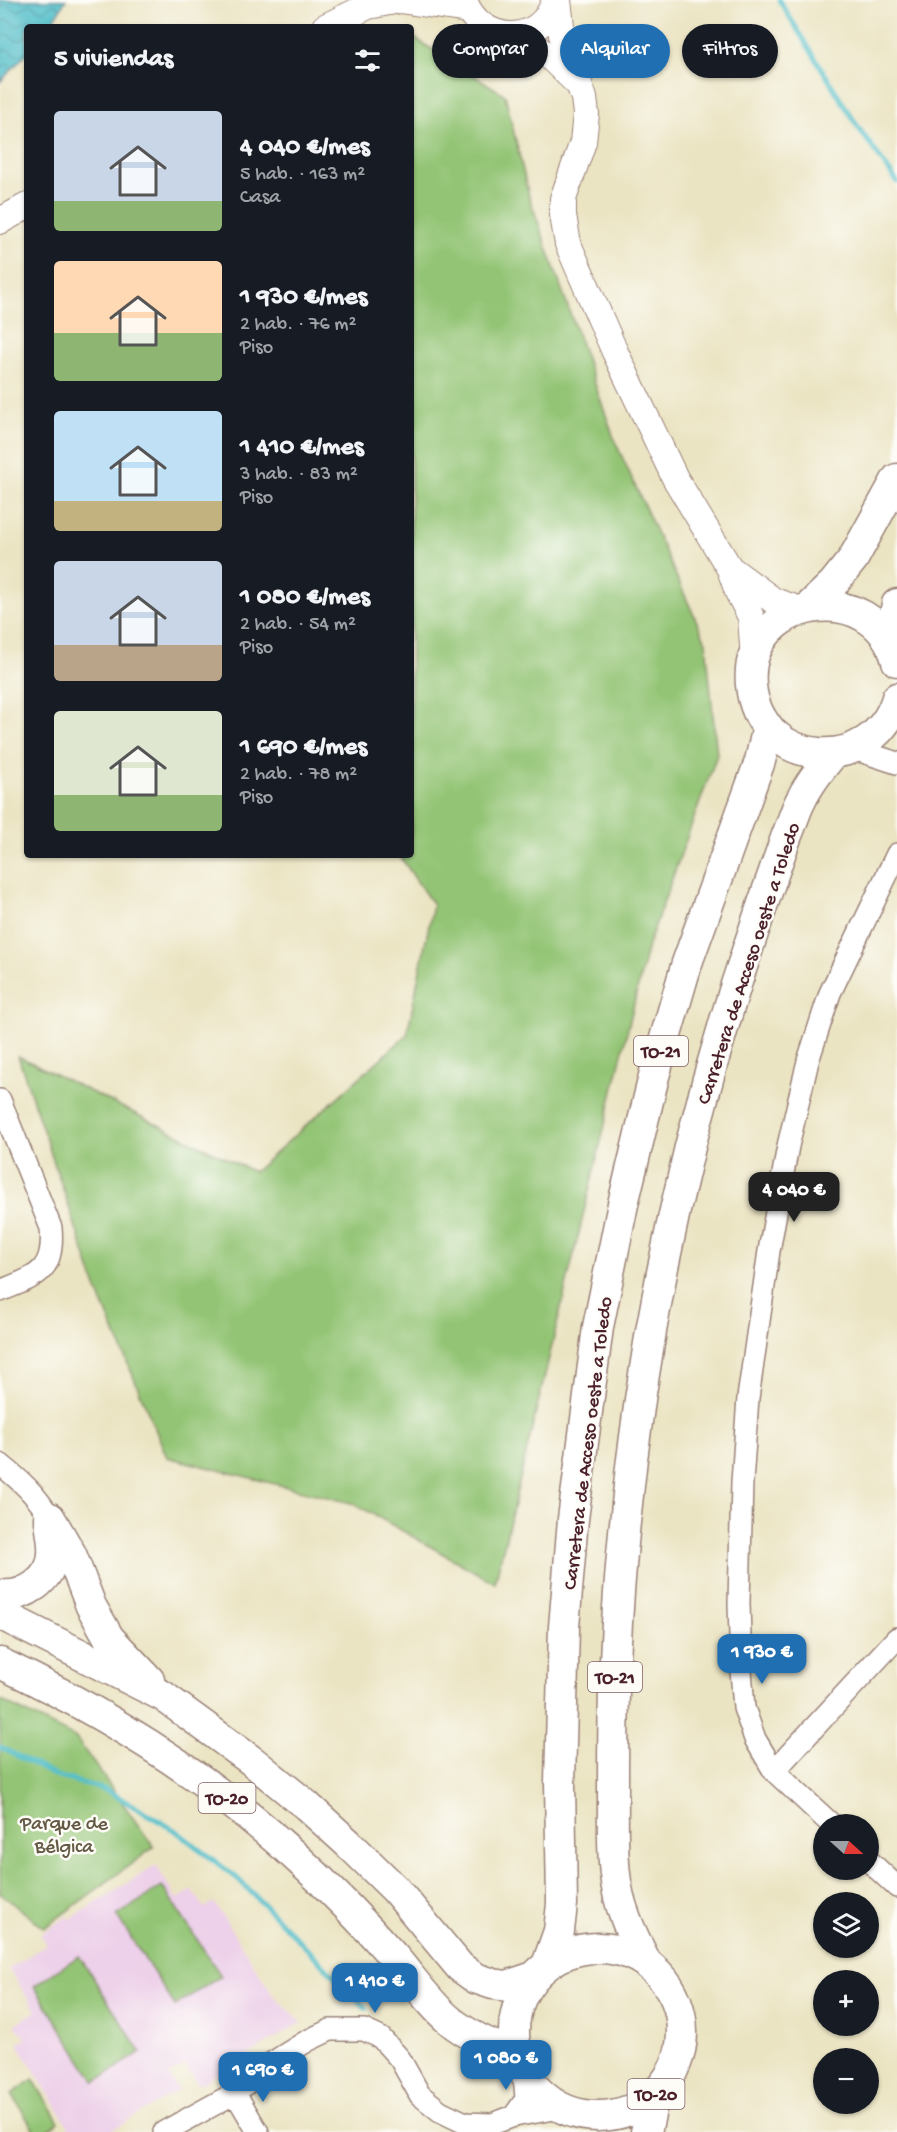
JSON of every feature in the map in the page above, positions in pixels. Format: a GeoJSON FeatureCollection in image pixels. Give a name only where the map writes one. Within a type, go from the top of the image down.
{"type":"FeatureCollection","features":[{"type":"Feature","properties":{"kind":"highway"},"geometry":{"type":"LineString","coordinates":[[805,609],[832,584],[853,559],[897,479]]}},
{"type":"Feature","properties":{"kind":"highway"},"geometry":{"type":"LineString","coordinates":[[893,652],[897,604]]}},
{"type":"Feature","properties":{"kind":"highway"},"geometry":{"type":"LineString","coordinates":[[843,751],[804,752],[778,738],[768,727],[756,707],[751,684],[754,660],[760,644],[771,629],[785,618],[805,609],[827,606],[846,608],[863,616],[878,628],[893,652]]}},
{"type":"Feature","properties":{"kind":"highway","name":"Carretera de Acceso oeste a Toledo"},"geometry":{"type":"LineString","coordinates":[[646,1962],[626,1922],[615,1875],[613,1708],[618,1614],[630,1481],[654,1312],[702,1098],[732,998],[801,800],[818,772],[843,751],[870,739],[896,710]]}},
{"type":"Feature","properties":{"kind":"highway","name":"Carretera de Acceso oeste a Toledo"},"geometry":{"type":"LineString","coordinates":[[541,1971],[559,1931],[562,1904],[560,1760],[564,1627],[573,1519],[589,1384],[600,1316],[623,1204],[654,1076],[687,963],[760,761],[768,727]]}},
{"type":"Feature","properties":{"kind":"highway"},"geometry":{"type":"LineString","coordinates":[[0,1595],[20,1594],[44,1578],[53,1555],[50,1518]]}},
{"type":"Feature","properties":{"kind":"highway"},"geometry":{"type":"LineString","coordinates":[[50,1518],[71,1554],[91,1606],[109,1638],[163,1696]]}},
{"type":"Feature","properties":{"kind":"highway","name":"TO-20"},"geometry":{"type":"LineString","coordinates":[[0,1614],[163,1696],[252,1761],[306,1805],[395,1889],[447,1953],[475,1978],[507,1986],[541,1971],[570,1952],[596,1947],[622,1951],[646,1962],[665,1979],[678,2002],[683,2027],[681,2053],[671,2077],[654,2097],[634,2109],[612,2116],[568,2117],[534,2088],[520,2064],[446,2018],[393,1956],[335,1894],[256,1821],[159,1750],[107,1717],[0,1663]]}},
{"type":"Feature","properties":{"kind":"highway"},"geometry":{"type":"LineString","coordinates":[[520,2064],[514,2034],[516,2014],[523,1994],[541,1971]]}},
{"type":"Feature","properties":{"kind":"highway","name":"TO-20"},"geometry":{"type":"LineString","coordinates":[[646,2132],[654,2097]]}},
{"type":"Feature","properties":{"kind":"main road"},"geometry":{"type":"LineString","coordinates":[[331,24],[368,6],[400,0],[466,5],[473,18],[480,24]]}},
{"type":"Feature","properties":{"kind":"main road"},"geometry":{"type":"LineString","coordinates":[[540,24],[557,0]]}},
{"type":"Feature","properties":{"kind":"main road"},"geometry":{"type":"LineString","coordinates":[[557,0],[562,34],[584,98],[585,129],[563,199],[568,244],[615,352],[675,478],[730,568],[738,592],[751,617],[754,660]]}},
{"type":"Feature","properties":{"kind":"main road"},"geometry":{"type":"LineString","coordinates":[[548,56],[579,85]]}},
{"type":"Feature","properties":{"kind":"main road"},"geometry":{"type":"LineString","coordinates":[[0,221],[24,208]]}},
{"type":"Feature","properties":{"kind":"main road"},"geometry":{"type":"LineString","coordinates":[[730,568],[774,601],[805,609]]}},
{"type":"Feature","properties":{"kind":"street"},"geometry":{"type":"LineString","coordinates":[[843,751],[897,763]]}},
{"type":"Feature","properties":{"kind":"street"},"geometry":{"type":"LineString","coordinates":[[820,1814],[774,1771],[754,1739],[744,1708],[739,1603],[742,1482],[750,1386],[769,1251],[788,1146],[808,1061],[830,993],[897,854]]}},
{"type":"Feature","properties":{"kind":"street"},"geometry":{"type":"LineString","coordinates":[[0,1100],[51,1228],[52,1241],[43,1270],[36,1276],[0,1291]]}},
{"type":"Feature","properties":{"kind":"street"},"geometry":{"type":"LineString","coordinates":[[0,1464],[29,1488],[50,1518]]}},
{"type":"Feature","properties":{"kind":"street"},"geometry":{"type":"LineString","coordinates":[[774,1771],[897,1638]]}},
{"type":"Feature","properties":{"kind":"street"},"geometry":{"type":"LineString","coordinates":[[879,1870],[897,1887]]}},
{"type":"Feature","properties":{"kind":"street"},"geometry":{"type":"LineString","coordinates":[[164,2132],[235,2093],[270,2064],[307,2041],[330,2030],[349,2029],[364,2030],[381,2038],[400,2059],[420,2095],[440,2111],[465,2122],[480,2125],[492,2124],[514,2116],[568,2117]]}},
{"type":"Feature","properties":{"kind":"street"},"geometry":{"type":"LineString","coordinates":[[514,2116],[526,2099],[520,2064]]}},
{"type":"Feature","properties":{"kind":"street"},"geometry":{"type":"LineString","coordinates":[[235,2093],[258,2132]]}},
{"type":"Feature","properties":{"kind":"shaded area"},"geometry":{"type":"Polygon","coordinates":[[[156,1865],[177,1899],[193,1890],[204,1908],[214,1902],[273,1995],[302,2022],[199,2085],[185,2065],[169,2075],[178,2090],[109,2132],[72,2132],[18,2044],[26,2038],[15,2025],[36,2011],[9,1969],[47,1944],[40,1934],[68,1916],[69,1920],[156,1865]]]}},
{"type":"Feature","properties":{"kind":"green space"},"geometry":{"type":"Polygon","coordinates":[[[414,38],[432,49],[432,78],[478,78],[505,95],[529,196],[615,441],[706,642],[717,755],[648,945],[495,1583],[355,1504],[167,1457],[97,1290],[18,1056],[254,1172],[407,1035],[433,905],[401,858],[414,858],[414,38]]]}},
{"type":"Feature","properties":{"kind":"green space","name":"Parque de Bélgica"},"geometry":{"type":"Polygon","coordinates":[[[0,1700],[75,1737],[154,1847],[44,1928],[0,1893],[0,1700]]]}},
{"type":"Feature","properties":{"kind":"green space"},"geometry":{"type":"Polygon","coordinates":[[[162,1886],[221,1976],[175,2006],[117,1916],[162,1886]]]}},
{"type":"Feature","properties":{"kind":"green space"},"geometry":{"type":"Polygon","coordinates":[[[79,1956],[141,2052],[95,2082],[34,1986],[79,1956]]]}},
{"type":"Feature","properties":{"kind":"green space"},"geometry":{"type":"Polygon","coordinates":[[[33,2079],[59,2122],[44,2132],[35,2132],[12,2094],[33,2079]]]}},
{"type":"Feature","properties":{"kind":"water"},"geometry":{"type":"Polygon","coordinates":[[[0,0],[66,0],[51,24],[24,24],[24,56],[0,82],[0,0]]]}},
{"type":"Feature","properties":{"kind":"waterway"},"geometry":{"type":"LineString","coordinates":[[779,0],[858,127],[897,182]]}},
{"type":"Feature","properties":{"kind":"waterway"},"geometry":{"type":"LineString","coordinates":[[0,1747],[56,1776],[106,1790],[176,1831],[238,1879],[366,2008]]}}]}
